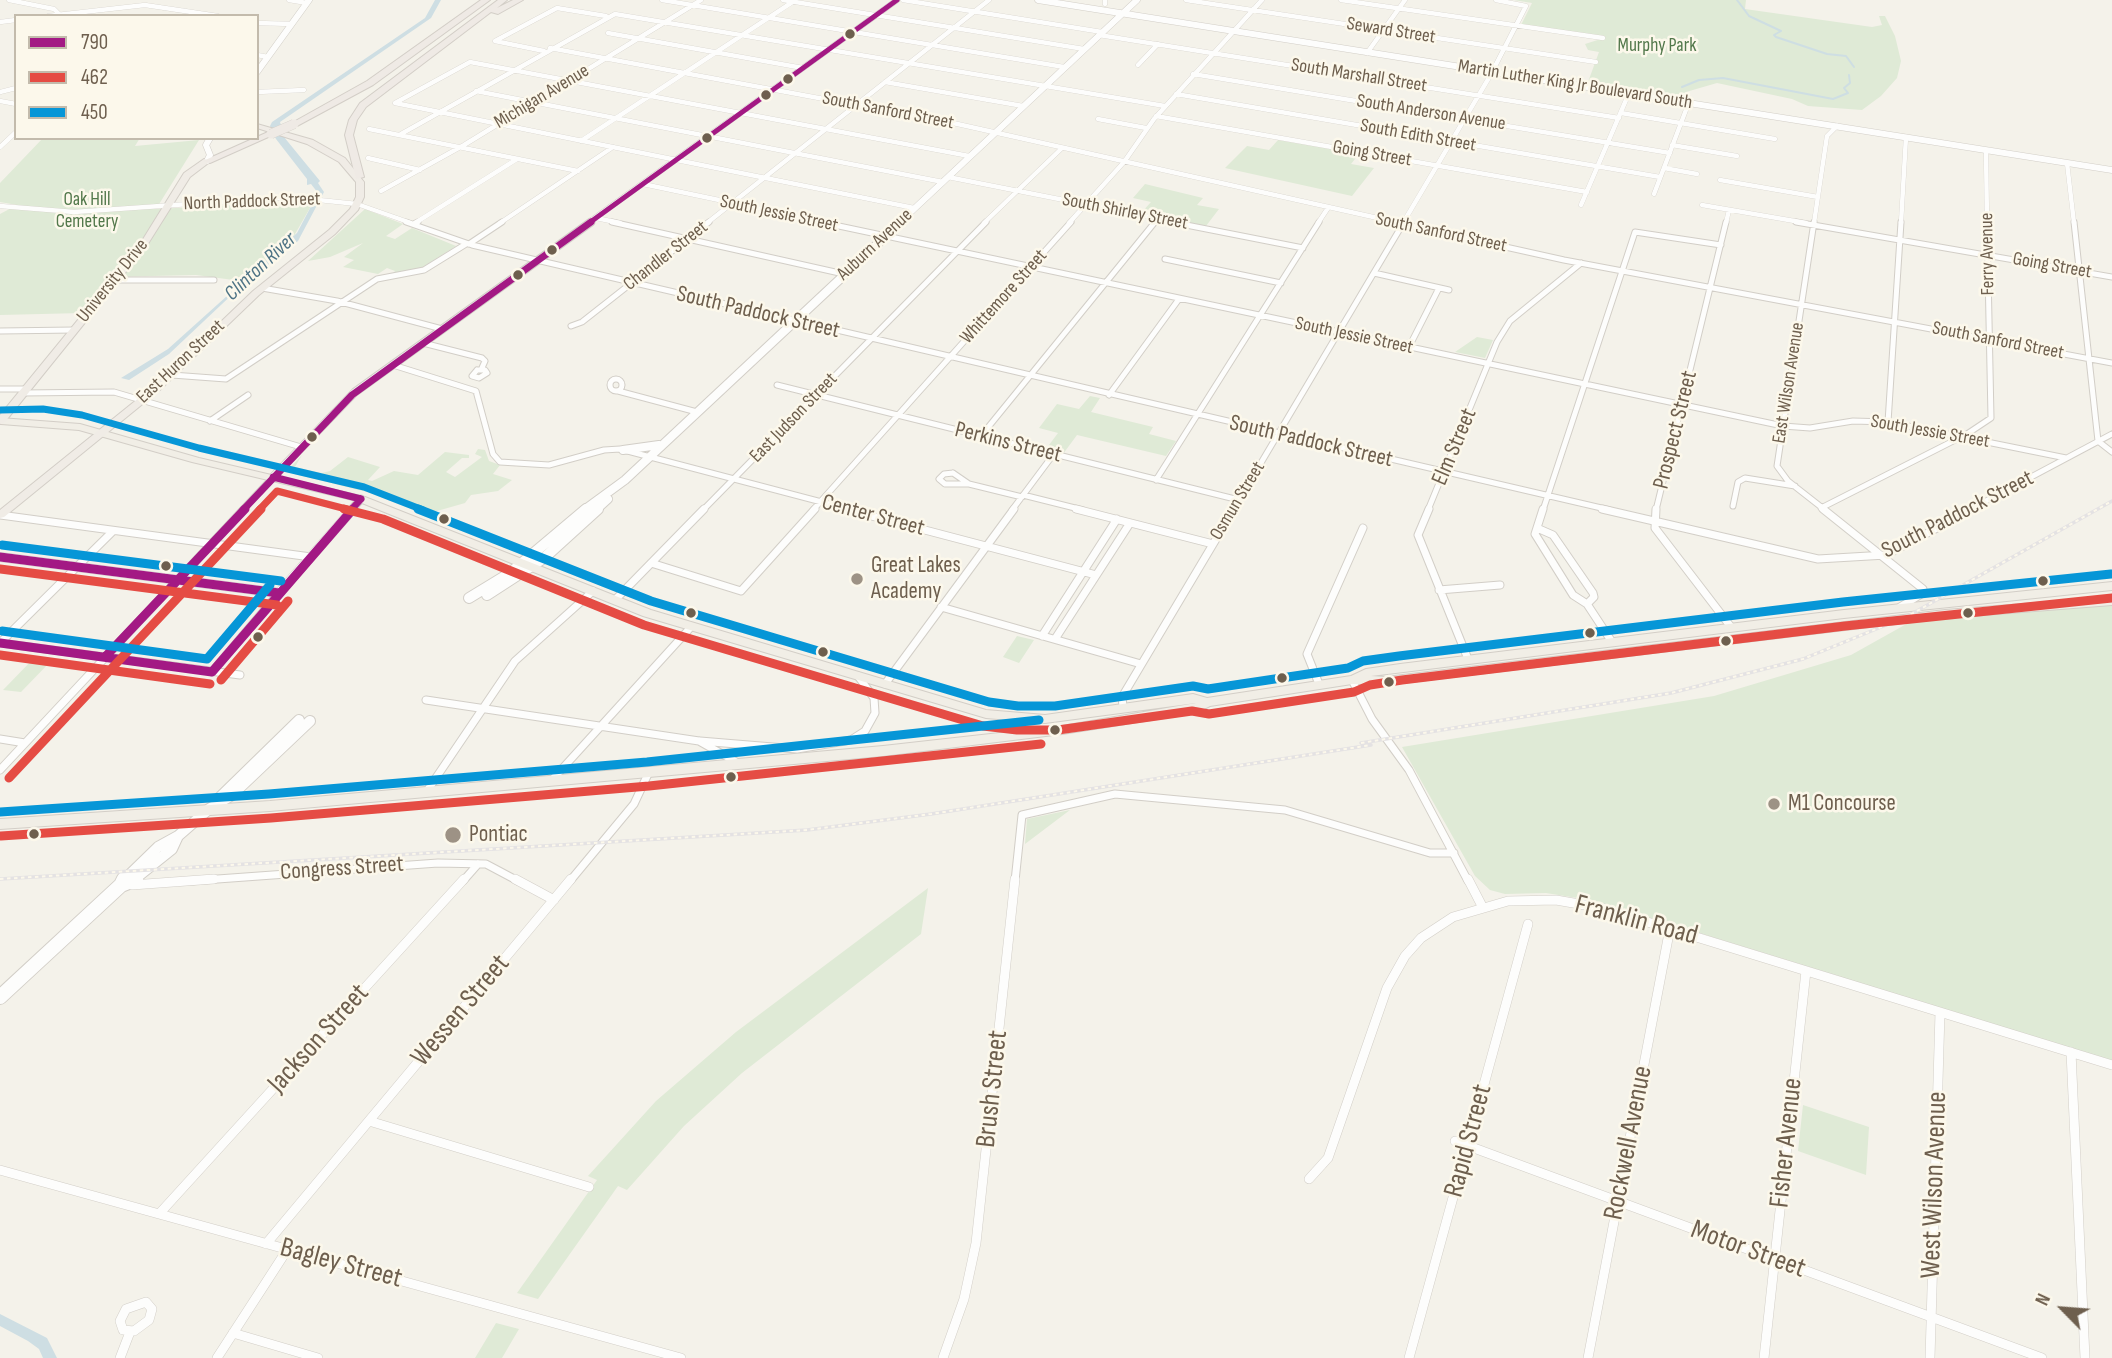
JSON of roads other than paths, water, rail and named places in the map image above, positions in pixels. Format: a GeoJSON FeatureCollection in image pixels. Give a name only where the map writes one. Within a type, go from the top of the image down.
{"type":"FeatureCollection","features":[{"type":"Feature","properties":{"kind":"highway"},"geometry":{"type":"LineString","coordinates":[[460,19],[477,0]]}},
{"type":"Feature","properties":{"kind":"highway"},"geometry":{"type":"LineString","coordinates":[[259,137],[294,124],[355,92],[486,0]]}},
{"type":"Feature","properties":{"kind":"highway"},"geometry":{"type":"LineString","coordinates":[[358,204],[361,189],[349,141],[355,115],[376,93],[503,0]]}},
{"type":"Feature","properties":{"kind":"highway"},"geometry":{"type":"LineString","coordinates":[[438,47],[519,0]]}},
{"type":"Feature","properties":{"kind":"highway"},"geometry":{"type":"LineString","coordinates":[[259,127],[289,135],[333,153],[359,177]]}},
{"type":"Feature","properties":{"kind":"highway"},"geometry":{"type":"LineString","coordinates":[[207,161],[253,140]]}},
{"type":"Feature","properties":{"kind":"highway","name":"University Drive"},"geometry":{"type":"LineString","coordinates":[[0,421],[147,239],[187,175],[207,161]]}},
{"type":"Feature","properties":{"kind":"highway","name":"East Huron Street"},"geometry":{"type":"LineString","coordinates":[[0,515],[172,375],[262,288],[343,223],[358,204]]}},
{"type":"Feature","properties":{"kind":"main road","name":"Martin Luther King Jr Boulevard South"},"geometry":{"type":"LineString","coordinates":[[1038,0],[1231,33],[1689,102],[2112,170]]}},
{"type":"Feature","properties":{"kind":"main road","name":"Auburn Avenue"},"geometry":{"type":"LineString","coordinates":[[480,600],[527,564],[560,528],[635,471],[1137,0]]}},
{"type":"Feature","properties":{"kind":"main road"},"geometry":{"type":"LineString","coordinates":[[259,69],[308,2]]}},
{"type":"Feature","properties":{"kind":"main road"},"geometry":{"type":"LineString","coordinates":[[207,161],[210,155],[208,141]]}},
{"type":"Feature","properties":{"kind":"main road"},"geometry":{"type":"LineString","coordinates":[[0,421],[52,422],[102,432],[196,460],[361,499],[615,600],[691,627],[986,714],[1045,719],[1193,698],[1208,702]]}},
{"type":"Feature","properties":{"kind":"main road"},"geometry":{"type":"LineString","coordinates":[[622,450],[645,449],[664,443]]}},
{"type":"Feature","properties":{"kind":"main road"},"geometry":{"type":"LineString","coordinates":[[622,450],[634,460],[635,471]]}},
{"type":"Feature","properties":{"kind":"main road","name":"Auburn Avenue"},"geometry":{"type":"LineString","coordinates":[[469,598],[551,552],[608,499],[613,490]]}},
{"type":"Feature","properties":{"kind":"main road"},"geometry":{"type":"LineString","coordinates":[[551,552],[545,547],[560,528]]}},
{"type":"Feature","properties":{"kind":"main road"},"geometry":{"type":"LineString","coordinates":[[1352,680],[1366,673],[1468,659],[1900,607],[2112,586]]}},
{"type":"Feature","properties":{"kind":"main road"},"geometry":{"type":"LineString","coordinates":[[0,824],[648,774],[989,740],[1196,709],[1208,702],[1319,684],[1352,680],[1370,682],[1945,614],[2112,601]]}},
{"type":"Feature","properties":{"kind":"main road"},"geometry":{"type":"LineString","coordinates":[[1652,649],[1661,642],[1737,633],[1737,629],[1731,627]]}},
{"type":"Feature","properties":{"kind":"main road"},"geometry":{"type":"LineString","coordinates":[[1563,659],[1559,656],[1560,652],[1609,647],[1612,642]]}},
{"type":"Feature","properties":{"kind":"main road"},"geometry":{"type":"LineString","coordinates":[[908,748],[988,731],[991,725],[986,714]]}},
{"type":"Feature","properties":{"kind":"main road"},"geometry":{"type":"LineString","coordinates":[[0,997],[121,885],[139,878],[172,849],[178,836],[304,721]]}},
{"type":"Feature","properties":{"kind":"street"},"geometry":{"type":"LineString","coordinates":[[9,0],[54,9],[59,14],[145,5],[205,14]]}},
{"type":"Feature","properties":{"kind":"street"},"geometry":{"type":"LineString","coordinates":[[289,0],[308,2]]}},
{"type":"Feature","properties":{"kind":"street"},"geometry":{"type":"LineString","coordinates":[[662,0],[1065,67]]}},
{"type":"Feature","properties":{"kind":"street","name":"Michigan Avenue"},"geometry":{"type":"LineString","coordinates":[[381,191],[460,147],[701,0]]}},
{"type":"Feature","properties":{"kind":"street"},"geometry":{"type":"LineString","coordinates":[[783,0],[1084,49]]}},
{"type":"Feature","properties":{"kind":"street"},"geometry":{"type":"LineString","coordinates":[[0,770],[346,400],[897,0]]}},
{"type":"Feature","properties":{"kind":"street","name":"South Marshall Street"},"geometry":{"type":"LineString","coordinates":[[903,0],[1212,53],[1775,139]]}},
{"type":"Feature","properties":{"kind":"street","name":"Chandler Street"},"geometry":{"type":"LineString","coordinates":[[571,326],[582,322],[989,0]]}},
{"type":"Feature","properties":{"kind":"street","name":"Seward Street"},"geometry":{"type":"LineString","coordinates":[[1186,0],[1597,62]]}},
{"type":"Feature","properties":{"kind":"street","name":"Whittemore Street"},"geometry":{"type":"LineString","coordinates":[[651,563],[741,591],[1124,162],[1156,116],[1262,0]]}},
{"type":"Feature","properties":{"kind":"street"},"geometry":{"type":"LineString","coordinates":[[1341,0],[1603,38]]}},
{"type":"Feature","properties":{"kind":"street"},"geometry":{"type":"LineString","coordinates":[[1367,53],[1405,0]]}},
{"type":"Feature","properties":{"kind":"street","name":"Osmun Street"},"geometry":{"type":"LineString","coordinates":[[1122,707],[1122,697],[1465,119],[1526,5],[1496,0]]}},
{"type":"Feature","properties":{"kind":"street"},"geometry":{"type":"LineString","coordinates":[[581,141],[794,1]]}},
{"type":"Feature","properties":{"kind":"street"},"geometry":{"type":"LineString","coordinates":[[544,51],[495,41],[557,8],[607,17]]}},
{"type":"Feature","properties":{"kind":"street"},"geometry":{"type":"LineString","coordinates":[[401,134],[544,51],[607,17],[621,14],[1165,106]]}},
{"type":"Feature","properties":{"kind":"street"},"geometry":{"type":"LineString","coordinates":[[259,23],[292,24]]}},
{"type":"Feature","properties":{"kind":"street"},"geometry":{"type":"LineString","coordinates":[[608,33],[803,68]]}},
{"type":"Feature","properties":{"kind":"street"},"geometry":{"type":"LineString","coordinates":[[1138,65],[1158,44]]}},
{"type":"Feature","properties":{"kind":"street","name":"South Sanford Street"},"geometry":{"type":"LineString","coordinates":[[550,48],[995,132],[1581,263],[2112,363]]}},
{"type":"Feature","properties":{"kind":"street"},"geometry":{"type":"LineString","coordinates":[[259,55],[268,57]]}},
{"type":"Feature","properties":{"kind":"street"},"geometry":{"type":"LineString","coordinates":[[914,208],[395,103],[467,62],[969,156]]}},
{"type":"Feature","properties":{"kind":"street","name":"South Anderson Avenue"},"geometry":{"type":"LineString","coordinates":[[1193,74],[1670,153]]}},
{"type":"Feature","properties":{"kind":"street"},"geometry":{"type":"LineString","coordinates":[[886,82],[1023,106]]}},
{"type":"Feature","properties":{"kind":"street"},"geometry":{"type":"LineString","coordinates":[[259,92],[304,90]]}},
{"type":"Feature","properties":{"kind":"street","name":"South Shirley Street"},"geometry":{"type":"LineString","coordinates":[[475,90],[796,153],[1016,190],[1303,248]]}},
{"type":"Feature","properties":{"kind":"street"},"geometry":{"type":"LineString","coordinates":[[1581,205],[1629,93]]}},
{"type":"Feature","properties":{"kind":"street","name":"South Edith Street"},"geometry":{"type":"LineString","coordinates":[[1176,94],[1660,177]]}},
{"type":"Feature","properties":{"kind":"street"},"geometry":{"type":"LineString","coordinates":[[1654,194],[1689,102]]}},
{"type":"Feature","properties":{"kind":"street","name":"Going Street"},"geometry":{"type":"LineString","coordinates":[[1156,116],[1587,192]]}},
{"type":"Feature","properties":{"kind":"street"},"geometry":{"type":"LineString","coordinates":[[1098,119],[1146,128]]}},
{"type":"Feature","properties":{"kind":"street","name":"East Wilson Avenue"},"geometry":{"type":"LineString","coordinates":[[1837,127],[1828,136],[1777,466],[1782,475],[1821,508],[1924,590],[1900,607]]}},
{"type":"Feature","properties":{"kind":"street"},"geometry":{"type":"LineString","coordinates":[[369,129],[578,171]]}},
{"type":"Feature","properties":{"kind":"street"},"geometry":{"type":"LineString","coordinates":[[0,147],[14,134]]}},
{"type":"Feature","properties":{"kind":"street"},"geometry":{"type":"LineString","coordinates":[[1888,422],[1906,137]]}},
{"type":"Feature","properties":{"kind":"street"},"geometry":{"type":"LineString","coordinates":[[1672,145],[1737,156]]}},
{"type":"Feature","properties":{"kind":"street"},"geometry":{"type":"LineString","coordinates":[[172,375],[225,380],[379,278],[424,270],[613,148]]}},
{"type":"Feature","properties":{"kind":"street","name":"East Judson Street"},"geometry":{"type":"LineString","coordinates":[[615,600],[1016,190],[1062,148]]}},
{"type":"Feature","properties":{"kind":"street","name":"Ferry Avenue"},"geometry":{"type":"LineString","coordinates":[[1821,508],[1962,436],[1991,418],[1986,150]]}},
{"type":"Feature","properties":{"kind":"street"},"geometry":{"type":"LineString","coordinates":[[368,158],[421,170]]}},
{"type":"Feature","properties":{"kind":"street"},"geometry":{"type":"LineString","coordinates":[[414,224],[517,159]]}},
{"type":"Feature","properties":{"kind":"street"},"geometry":{"type":"LineString","coordinates":[[2067,163],[2098,441],[2112,452]]}},
{"type":"Feature","properties":{"kind":"street"},"geometry":{"type":"LineString","coordinates":[[1664,168],[1697,174]]}},
{"type":"Feature","properties":{"kind":"street"},"geometry":{"type":"LineString","coordinates":[[1720,180],[1818,197]]}},
{"type":"Feature","properties":{"kind":"street","name":"South Jessie Street"},"geometry":{"type":"LineString","coordinates":[[643,184],[1783,426],[1813,428],[1853,421],[1888,422],[2067,458]]}},
{"type":"Feature","properties":{"kind":"street","name":"North Paddock Street"},"geometry":{"type":"LineString","coordinates":[[0,206],[75,212],[168,205],[326,199],[358,204],[468,244],[537,261]]}},
{"type":"Feature","properties":{"kind":"street","name":"Going Street"},"geometry":{"type":"LineString","coordinates":[[1702,205],[2112,277]]}},
{"type":"Feature","properties":{"kind":"street"},"geometry":{"type":"LineString","coordinates":[[1156,480],[1328,208]]}},
{"type":"Feature","properties":{"kind":"street","name":"Prospect Street"},"geometry":{"type":"LineString","coordinates":[[1729,210],[1653,521],[1655,528],[1731,627]]}},
{"type":"Feature","properties":{"kind":"street"},"geometry":{"type":"LineString","coordinates":[[596,218],[844,274]]}},
{"type":"Feature","properties":{"kind":"street"},"geometry":{"type":"LineString","coordinates":[[981,436],[1158,218]]}},
{"type":"Feature","properties":{"kind":"street"},"geometry":{"type":"LineString","coordinates":[[1612,642],[1587,604],[1574,597],[1536,539],[1537,528],[1622,271],[1638,231],[1721,246]]}},
{"type":"Feature","properties":{"kind":"street"},"geometry":{"type":"LineString","coordinates":[[1166,259],[1281,283]]}},
{"type":"Feature","properties":{"kind":"street","name":"South Paddock Street"},"geometry":{"type":"LineString","coordinates":[[537,261],[1808,557],[1883,556],[2112,434]]}},
{"type":"Feature","properties":{"kind":"street","name":"Elm Street"},"geometry":{"type":"LineString","coordinates":[[1468,659],[1418,537],[1497,342],[1515,313],[1581,263]]}},
{"type":"Feature","properties":{"kind":"street"},"geometry":{"type":"LineString","coordinates":[[1374,273],[1449,290]]}},
{"type":"Feature","properties":{"kind":"street"},"geometry":{"type":"LineString","coordinates":[[114,280],[214,280]]}},
{"type":"Feature","properties":{"kind":"street"},"geometry":{"type":"LineString","coordinates":[[262,288],[341,303],[442,329]]}},
{"type":"Feature","properties":{"kind":"street"},"geometry":{"type":"LineString","coordinates":[[1409,347],[1439,288]]}},
{"type":"Feature","properties":{"kind":"street"},"geometry":{"type":"LineString","coordinates":[[1109,395],[1179,299]]}},
{"type":"Feature","properties":{"kind":"street"},"geometry":{"type":"LineString","coordinates":[[0,331],[74,330]]}},
{"type":"Feature","properties":{"kind":"street"},"geometry":{"type":"LineString","coordinates":[[424,343],[483,358],[481,370]]}},
{"type":"Feature","properties":{"kind":"street"},"geometry":{"type":"LineString","coordinates":[[393,365],[476,391],[493,454],[500,462],[523,466],[553,465],[604,450],[622,450]]}},
{"type":"Feature","properties":{"kind":"street","name":"Perkins Street"},"geometry":{"type":"LineString","coordinates":[[777,385],[1238,500]]}},
{"type":"Feature","properties":{"kind":"street"},"geometry":{"type":"LineString","coordinates":[[0,389],[110,391],[301,447]]}},
{"type":"Feature","properties":{"kind":"street"},"geometry":{"type":"LineString","coordinates":[[618,391],[697,412]]}},
{"type":"Feature","properties":{"kind":"street"},"geometry":{"type":"LineString","coordinates":[[210,421],[247,395]]}},
{"type":"Feature","properties":{"kind":"street","name":"Center Street"},"geometry":{"type":"LineString","coordinates":[[622,450],[1096,575]]}},
{"type":"Feature","properties":{"kind":"street"},"geometry":{"type":"LineString","coordinates":[[885,684],[1053,455]]}},
{"type":"Feature","properties":{"kind":"street"},"geometry":{"type":"LineString","coordinates":[[1733,506],[1738,482],[1745,478],[1795,486]]}},
{"type":"Feature","properties":{"kind":"street"},"geometry":{"type":"LineString","coordinates":[[970,484],[1213,544]]}},
{"type":"Feature","properties":{"kind":"street"},"geometry":{"type":"LineString","coordinates":[[212,672],[361,499]]}},
{"type":"Feature","properties":{"kind":"street"},"geometry":{"type":"LineString","coordinates":[[0,515],[311,557]]}},
{"type":"Feature","properties":{"kind":"street"},"geometry":{"type":"LineString","coordinates":[[1042,636],[1117,519]]}},
{"type":"Feature","properties":{"kind":"street"},"geometry":{"type":"LineString","coordinates":[[1055,639],[1130,523]]}},
{"type":"Feature","properties":{"kind":"street"},"geometry":{"type":"LineString","coordinates":[[1319,684],[1307,654],[1363,528]]}},
{"type":"Feature","properties":{"kind":"street"},"geometry":{"type":"LineString","coordinates":[[1537,528],[1555,537],[1593,593],[1593,598],[1587,604]]}},
{"type":"Feature","properties":{"kind":"street"},"geometry":{"type":"LineString","coordinates":[[0,643],[113,531]]}},
{"type":"Feature","properties":{"kind":"street"},"geometry":{"type":"LineString","coordinates":[[0,558],[279,593]]}},
{"type":"Feature","properties":{"kind":"street"},"geometry":{"type":"LineString","coordinates":[[1438,590],[1500,585]]}},
{"type":"Feature","properties":{"kind":"street"},"geometry":{"type":"LineString","coordinates":[[427,792],[483,707],[526,649],[593,591]]}},
{"type":"Feature","properties":{"kind":"street"},"geometry":{"type":"LineString","coordinates":[[942,607],[1141,664]]}},
{"type":"Feature","properties":{"kind":"street"},"geometry":{"type":"LineString","coordinates":[[551,782],[691,627]]}},
{"type":"Feature","properties":{"kind":"street"},"geometry":{"type":"LineString","coordinates":[[0,643],[240,675]]}},
{"type":"Feature","properties":{"kind":"street"},"geometry":{"type":"LineString","coordinates":[[426,700],[603,724],[699,741],[716,740],[797,749],[851,740],[869,726],[876,708],[874,698],[858,676]]}},
{"type":"Feature","properties":{"kind":"street"},"geometry":{"type":"LineString","coordinates":[[1352,680],[1372,719],[1404,761],[1482,906]]}},
{"type":"Feature","properties":{"kind":"street"},"geometry":{"type":"LineString","coordinates":[[0,739],[25,743]]}},
{"type":"Feature","properties":{"kind":"street"},"geometry":{"type":"LineString","coordinates":[[699,741],[741,766]]}},
{"type":"Feature","properties":{"kind":"street","name":"Wessen Street"},"geometry":{"type":"LineString","coordinates":[[266,1244],[634,804],[648,774]]}},
{"type":"Feature","properties":{"kind":"street","name":"Brush Street"},"geometry":{"type":"LineString","coordinates":[[943,1358],[964,1300],[976,1243],[1022,815],[1115,793],[1264,806],[1424,852],[1454,853]]}},
{"type":"Feature","properties":{"kind":"street","name":"Congress Street"},"geometry":{"type":"LineString","coordinates":[[121,885],[383,866],[478,864],[495,866],[554,900]]}},
{"type":"Feature","properties":{"kind":"street","name":"Jackson Street"},"geometry":{"type":"LineString","coordinates":[[159,1214],[478,864]]}},
{"type":"Feature","properties":{"kind":"street","name":"Franklin Road"},"geometry":{"type":"LineString","coordinates":[[1309,1179],[1328,1158],[1387,988],[1412,947],[1431,930],[1453,917],[1482,906],[1524,900],[1567,901],[1602,908],[2112,1065]]}},
{"type":"Feature","properties":{"kind":"street","name":"Rapid Street"},"geometry":{"type":"LineString","coordinates":[[1409,1358],[1528,924]]}},
{"type":"Feature","properties":{"kind":"street","name":"Rockwell Avenue"},"geometry":{"type":"LineString","coordinates":[[1588,1358],[1670,928]]}},
{"type":"Feature","properties":{"kind":"street","name":"Fisher Avenue"},"geometry":{"type":"LineString","coordinates":[[1765,1358],[1806,971]]}},
{"type":"Feature","properties":{"kind":"street","name":"West Wilson Avenue"},"geometry":{"type":"LineString","coordinates":[[1930,1358],[1940,1012]]}},
{"type":"Feature","properties":{"kind":"street"},"geometry":{"type":"LineString","coordinates":[[2071,1052],[2085,1358]]}},
{"type":"Feature","properties":{"kind":"street"},"geometry":{"type":"LineString","coordinates":[[369,1121],[589,1187]]}},
{"type":"Feature","properties":{"kind":"street","name":"Motor Street"},"geometry":{"type":"LineString","coordinates":[[1455,1141],[2042,1358]]}},
{"type":"Feature","properties":{"kind":"street","name":"Bagley Street"},"geometry":{"type":"LineString","coordinates":[[0,1170],[681,1358]]}},
{"type":"Feature","properties":{"kind":"street"},"geometry":{"type":"LineString","coordinates":[[217,1358],[288,1250]]}},
{"type":"Feature","properties":{"kind":"street"},"geometry":{"type":"LineString","coordinates":[[120,1358],[130,1332]]}},
{"type":"Feature","properties":{"kind":"street"},"geometry":{"type":"LineString","coordinates":[[233,1334],[318,1358]]}},
{"type":"Feature","properties":{"kind":"water","name":"Clinton River"},"geometry":{"type":"Polygon","coordinates":[[[435,0],[441,0],[431,18],[280,122],[284,137],[320,181],[318,183],[324,192],[298,241],[239,288],[169,354],[129,380],[121,378],[168,349],[297,233],[318,193],[311,184],[307,185],[307,179],[276,139],[270,126],[272,122],[425,18],[435,0]]]}},
{"type":"Feature","properties":{"kind":"water"},"geometry":{"type":"Polygon","coordinates":[[[0,1314],[47,1338],[57,1358],[43,1358],[39,1349],[0,1326],[0,1314]]]}},
{"type":"Feature","properties":{"kind":"waterway"},"geometry":{"type":"LineString","coordinates":[[1737,0],[1749,16],[1781,31],[1774,35],[1776,37],[1827,54],[1846,56],[1854,67]]}},
{"type":"Feature","properties":{"kind":"waterway"},"geometry":{"type":"LineString","coordinates":[[1682,87],[1699,80],[1723,78],[1833,99],[1848,93],[1844,88],[1850,83],[1849,75]]}},
{"type":"Feature","properties":{"kind":"railway"},"geometry":{"type":"LineString","coordinates":[[1361,743],[1671,693],[1803,659],[1908,616],[2112,501]]}},
{"type":"Feature","properties":{"kind":"railway"},"geometry":{"type":"LineString","coordinates":[[0,879],[807,830],[931,814],[1371,745]]}},
{"type":"Feature","properties":{"kind":"place","name":"Great Lakes Academy"},"geometry":{"type":"Point","coordinates":[857,579]}},
{"type":"Feature","properties":{"kind":"place","name":"M1 Concourse"},"geometry":{"type":"Point","coordinates":[1774,804]}},
{"type":"Feature","properties":{"kind":"place","name":"Pontiac"},"geometry":{"type":"Point","coordinates":[453,835]}},
{"type":"Feature","properties":{"kind":"park label","name":"Murphy Park"},"geometry":{"type":"Point","coordinates":[1657,46]}},
{"type":"Feature","properties":{"kind":"park label","name":"Oak Hill Cemetery"},"geometry":{"type":"Point","coordinates":[87,211]}}]}
